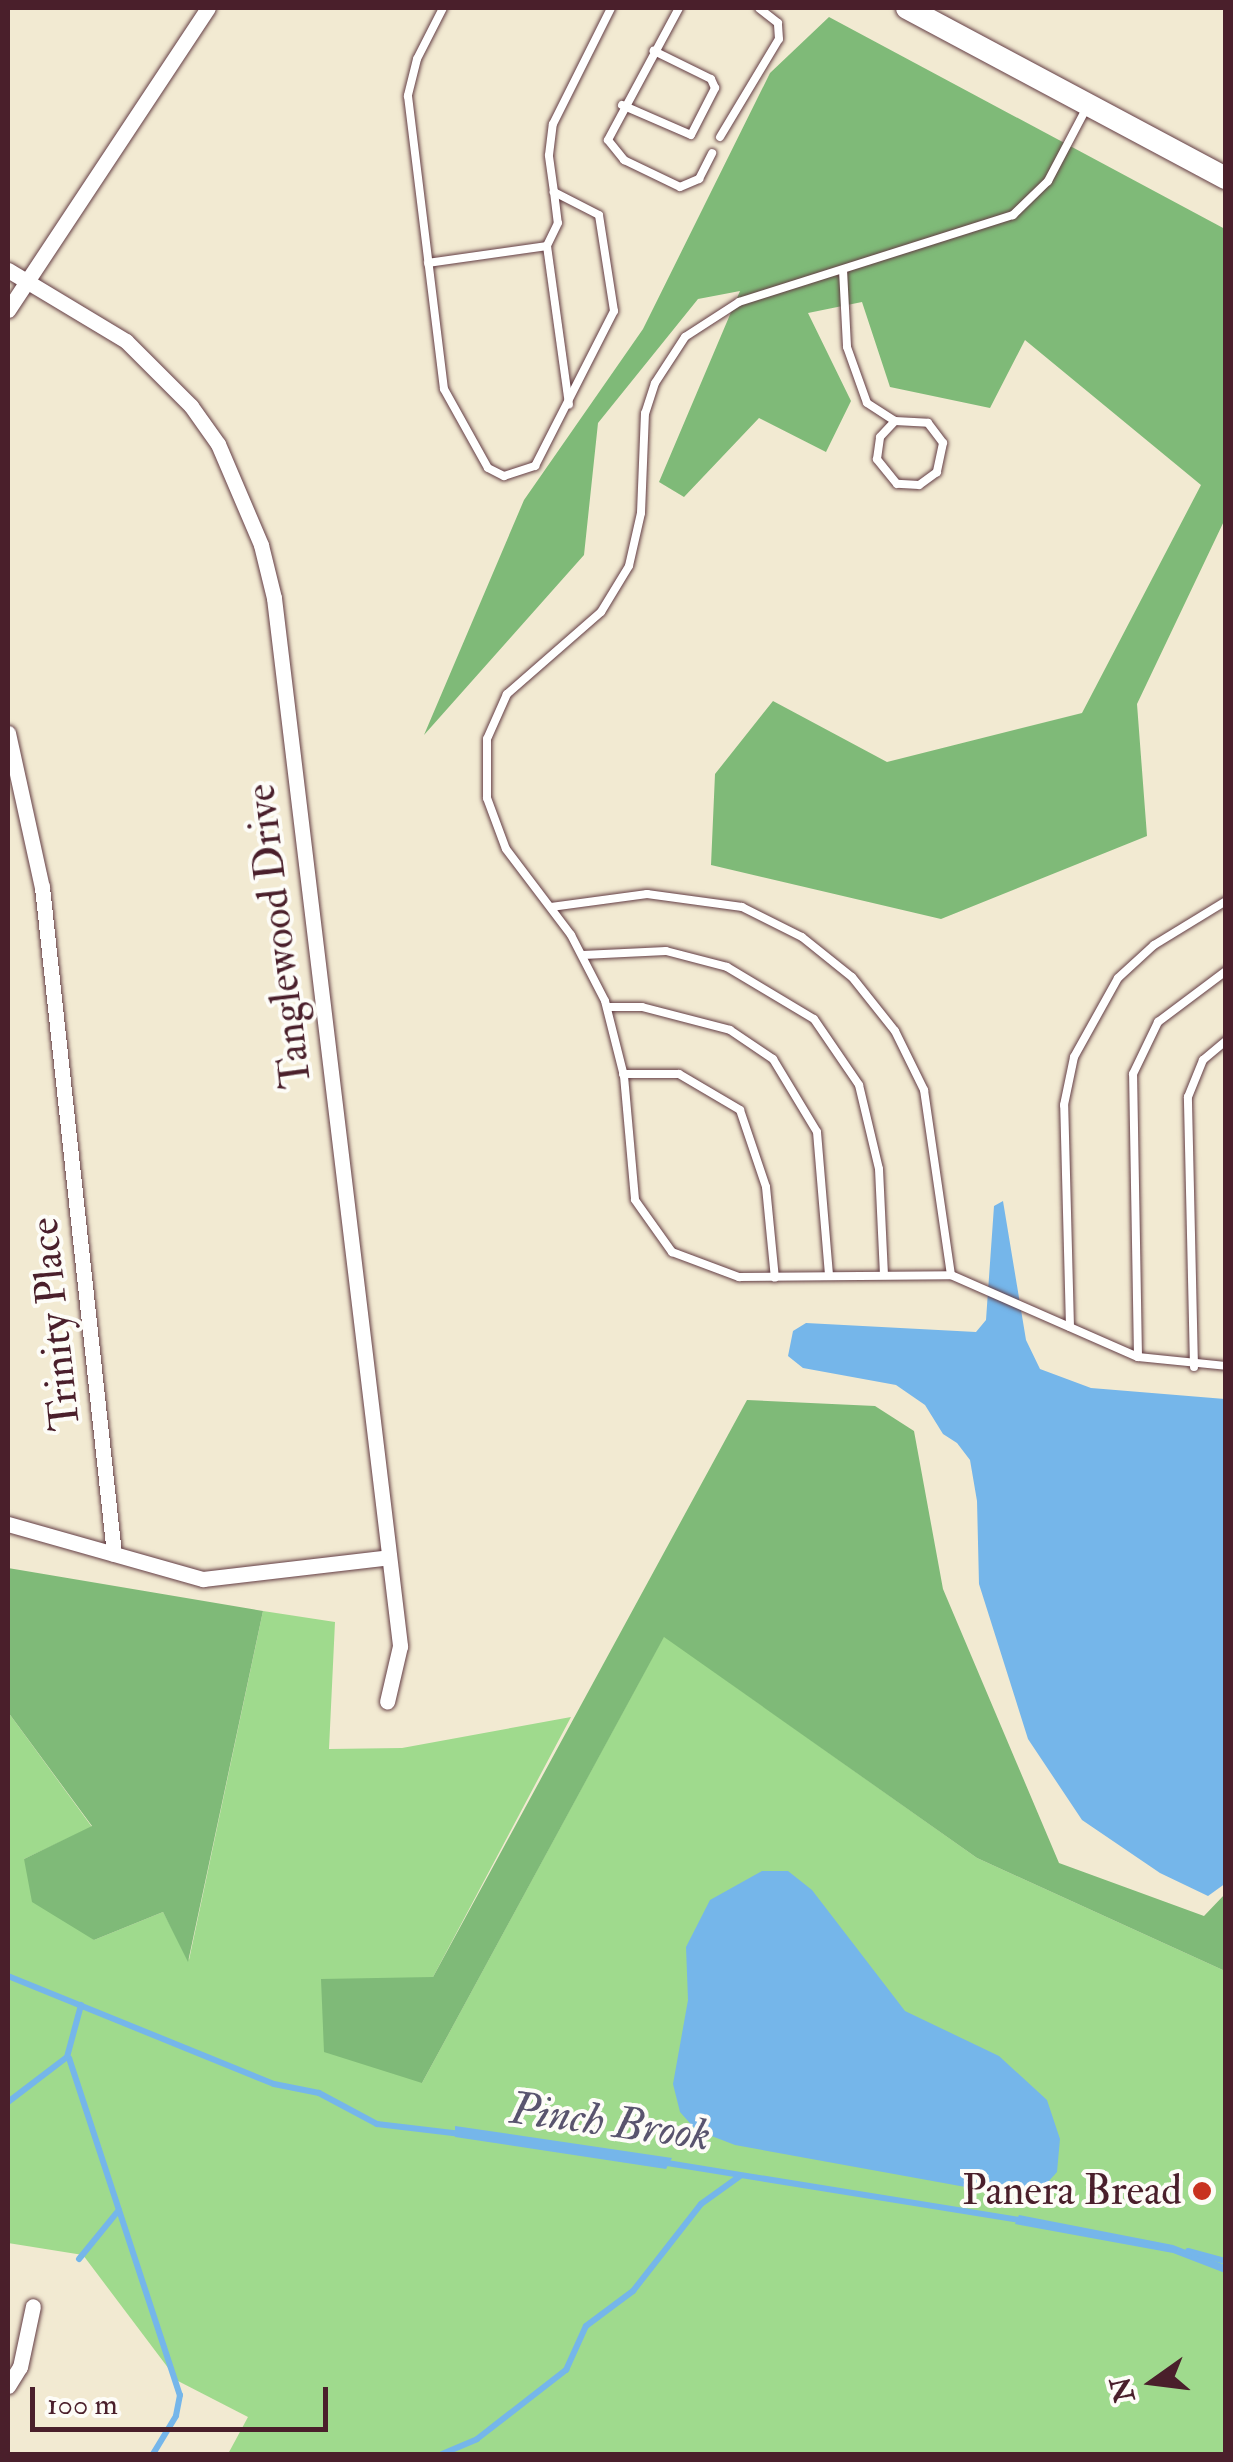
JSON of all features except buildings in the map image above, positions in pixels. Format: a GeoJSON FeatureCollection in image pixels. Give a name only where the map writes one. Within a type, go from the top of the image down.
{"type":"FeatureCollection","features":[{"type":"Feature","properties":{"kind":"street"},"geometry":{"type":"LineString","coordinates":[[8,310],[208,8]]}},
{"type":"Feature","properties":{"kind":"street"},"geometry":{"type":"LineString","coordinates":[[907,8],[1226,178]]}},
{"type":"Feature","properties":{"kind":"street","name":"Tanglewood Drive"},"geometry":{"type":"LineString","coordinates":[[8,270],[126,341],[191,406],[218,444],[260,544],[274,598],[400,1646],[387,1702]]}},
{"type":"Feature","properties":{"kind":"street","name":"Trinity Place"},"geometry":{"type":"LineString","coordinates":[[8,733],[42,887],[114,1554]]}},
{"type":"Feature","properties":{"kind":"street"},"geometry":{"type":"LineString","coordinates":[[8,1524],[114,1554],[230,1580],[390,1557]]}},
{"type":"Feature","properties":{"kind":"street"},"geometry":{"type":"LineString","coordinates":[[8,2386],[25,2349],[33,2306]]}},
{"type":"Feature","properties":{"kind":"lane"},"geometry":{"type":"LineString","coordinates":[[443,8],[417,59],[408,96],[428,263],[447,400],[488,468],[504,476],[535,466],[614,311],[599,215],[554,192]]}},
{"type":"Feature","properties":{"kind":"lane"},"geometry":{"type":"LineString","coordinates":[[569,404],[547,246],[558,222],[553,124],[611,8]]}},
{"type":"Feature","properties":{"kind":"lane"},"geometry":{"type":"LineString","coordinates":[[678,8],[622,105],[608,140],[624,160],[685,187],[699,178],[712,153]]}},
{"type":"Feature","properties":{"kind":"lane"},"geometry":{"type":"LineString","coordinates":[[720,137],[779,38],[778,23],[759,8]]}},
{"type":"Feature","properties":{"kind":"lane"},"geometry":{"type":"LineString","coordinates":[[622,105],[691,135],[715,88],[711,79],[654,51]]}},
{"type":"Feature","properties":{"kind":"lane"},"geometry":{"type":"LineString","coordinates":[[1088,104],[1048,180],[1013,215],[729,306],[676,348],[645,413],[641,512],[629,566],[601,612],[526,673],[494,718],[484,766],[494,824],[583,954],[607,1007],[624,1074],[630,1178],[661,1243],[712,1272],[774,1278],[951,1275],[1138,1356],[1194,1367],[1226,1366]]}},
{"type":"Feature","properties":{"kind":"lane"},"geometry":{"type":"LineString","coordinates":[[428,263],[547,246]]}},
{"type":"Feature","properties":{"kind":"lane"},"geometry":{"type":"LineString","coordinates":[[843,270],[848,347],[867,403],[896,421],[928,423],[943,443],[938,472],[920,485],[897,484],[877,459],[880,437],[896,421]]}},
{"type":"Feature","properties":{"kind":"lane"},"geometry":{"type":"LineString","coordinates":[[551,908],[647,894],[742,907],[802,937],[852,977],[895,1032],[924,1090],[951,1275]]}},
{"type":"Feature","properties":{"kind":"lane"},"geometry":{"type":"LineString","coordinates":[[1070,1327],[1064,1106],[1074,1057],[1118,978],[1154,946],[1226,900]]}},
{"type":"Feature","properties":{"kind":"lane"},"geometry":{"type":"LineString","coordinates":[[583,954],[666,952],[728,967],[814,1019],[858,1084],[879,1169],[884,1274]]}},
{"type":"Feature","properties":{"kind":"lane"},"geometry":{"type":"LineString","coordinates":[[1138,1356],[1133,1074],[1158,1022],[1226,971]]}},
{"type":"Feature","properties":{"kind":"lane"},"geometry":{"type":"LineString","coordinates":[[607,1007],[642,1007],[730,1030],[773,1059],[817,1132],[830,1276]]}},
{"type":"Feature","properties":{"kind":"lane"},"geometry":{"type":"LineString","coordinates":[[1194,1367],[1188,1096],[1204,1060],[1226,1042]]}},
{"type":"Feature","properties":{"kind":"lane"},"geometry":{"type":"LineString","coordinates":[[624,1074],[679,1074],[740,1110],[766,1187],[774,1278]]}},
{"type":"Feature","properties":{"kind":"green space"},"geometry":{"type":"Polygon","coordinates":[[[829,17],[1225,229],[1225,519],[1137,704],[1147,836],[941,919],[711,865],[715,774],[773,701],[887,762],[1082,713],[1201,485],[1025,340],[990,408],[890,387],[862,302],[808,313],[851,401],[826,452],[759,418],[684,497],[659,482],[740,291],[698,299],[598,423],[584,555],[424,735],[524,500],[643,329],[770,73],[829,17]]]}},
{"type":"Feature","properties":{"kind":"green space"},"geometry":{"type":"Polygon","coordinates":[[[747,1400],[875,1406],[914,1431],[943,1589],[1059,1863],[1204,1916],[1225,1894],[1225,1971],[977,1858],[664,1637],[422,2083],[324,2052],[321,1979],[433,1977],[747,1400]]]}},
{"type":"Feature","properties":{"kind":"green space"},"geometry":{"type":"Polygon","coordinates":[[[8,1568],[263,1611],[188,1962],[163,1912],[94,1940],[32,1902],[24,1859],[92,1826],[8,1712],[8,1568]]]}},
{"type":"Feature","properties":{"kind":"green space"},"geometry":{"type":"Polygon","coordinates":[[[263,1611],[335,1622],[329,1749],[402,1748],[571,1717],[433,1977],[422,2083],[664,1636],[977,1858],[1225,1971],[1225,2454],[228,2454],[248,2417],[178,2381],[83,2255],[8,2243],[8,1712],[92,1827],[24,1859],[94,1940],[163,1912],[189,1960],[263,1611]]]}},
{"type":"Feature","properties":{"kind":"water"},"geometry":{"type":"Polygon","coordinates":[[[1003,1201],[1026,1340],[1040,1369],[1091,1388],[1225,1399],[1226,1883],[1208,1896],[1160,1873],[1082,1820],[1028,1739],[979,1584],[977,1501],[970,1460],[957,1443],[943,1434],[925,1405],[896,1385],[803,1368],[788,1356],[793,1331],[806,1323],[976,1332],[986,1320],[994,1206],[1003,1201]]]}},
{"type":"Feature","properties":{"kind":"water"},"geometry":{"type":"Polygon","coordinates":[[[762,1871],[788,1871],[812,1890],[905,2011],[999,2056],[1047,2100],[1060,2139],[1057,2172],[1040,2191],[1004,2194],[735,2145],[696,2130],[680,2112],[673,2084],[688,2000],[686,1947],[710,1900],[762,1871]]]}},
{"type":"Feature","properties":{"kind":"water"},"geometry":{"type":"Polygon","coordinates":[[[455,2126],[672,2158],[666,2169],[455,2137],[455,2126]]]}},
{"type":"Feature","properties":{"kind":"water"},"geometry":{"type":"Polygon","coordinates":[[[1019,2215],[1173,2245],[1225,2265],[1225,2273],[1173,2253],[1015,2224],[1019,2215]]]}},
{"type":"Feature","properties":{"kind":"waterway","name":"Pinch Brook"},"geometry":{"type":"LineString","coordinates":[[8,1976],[274,2084],[319,2093],[377,2124],[461,2134]]}},
{"type":"Feature","properties":{"kind":"waterway"},"geometry":{"type":"LineString","coordinates":[[8,2102],[67,2057],[81,2005]]}},
{"type":"Feature","properties":{"kind":"waterway"},"geometry":{"type":"LineString","coordinates":[[69,2058],[180,2395],[176,2416],[153,2454]]}},
{"type":"Feature","properties":{"kind":"waterway","name":"Pinch Brook"},"geometry":{"type":"LineString","coordinates":[[661,2162],[1024,2221]]}},
{"type":"Feature","properties":{"kind":"waterway"},"geometry":{"type":"LineString","coordinates":[[442,2454],[477,2439],[566,2370],[586,2326],[633,2291],[701,2204],[740,2176]]}},
{"type":"Feature","properties":{"kind":"waterway"},"geometry":{"type":"LineString","coordinates":[[79,2259],[119,2210]]}},
{"type":"Feature","properties":{"kind":"waterway","name":"Pinch Brook"},"geometry":{"type":"LineString","coordinates":[[1188,2251],[1226,2261]]}},
{"type":"Feature","properties":{"kind":"place","name":"Panera Bread"},"geometry":{"type":"Point","coordinates":[1202,2191]}}]}
